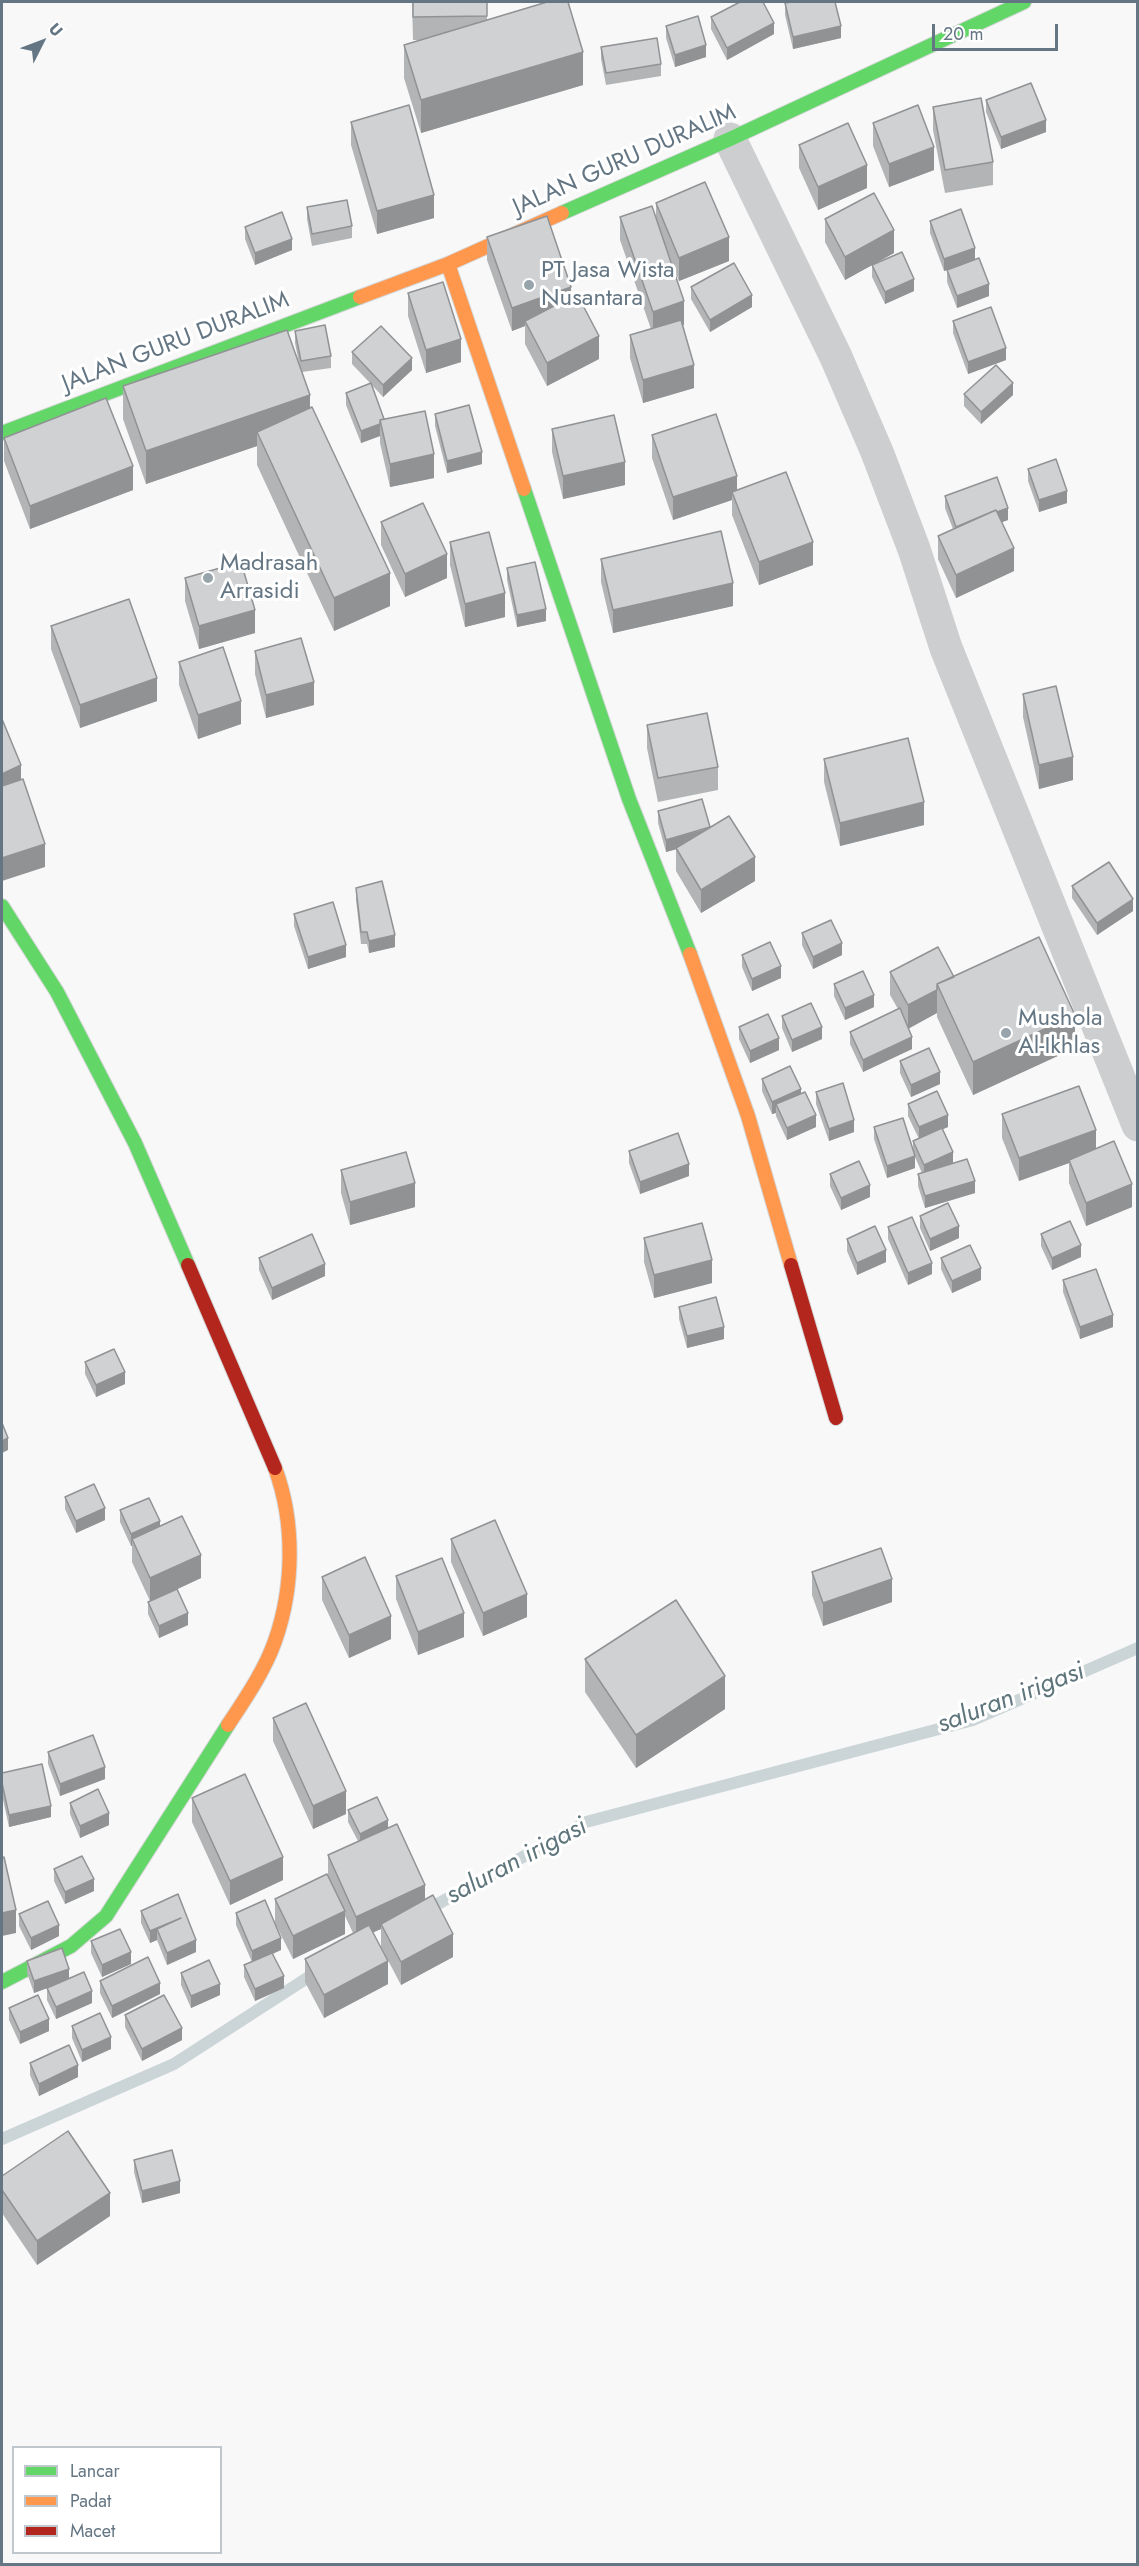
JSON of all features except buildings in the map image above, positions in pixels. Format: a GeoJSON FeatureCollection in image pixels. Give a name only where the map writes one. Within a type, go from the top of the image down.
{"type":"FeatureCollection","features":[{"type":"Feature","properties":{"kind":"street","name":"JALAN GURU DURALIM"},"geometry":{"type":"LineString","coordinates":[[2,432],[447,264],[730,139],[1024,2]]}},
{"type":"Feature","properties":{"kind":"street"},"geometry":{"type":"LineString","coordinates":[[730,139],[836,357],[877,452],[914,549],[946,648],[1137,1125]]}},
{"type":"Feature","properties":{"kind":"street"},"geometry":{"type":"LineString","coordinates":[[447,264],[629,799],[688,949],[748,1116],[836,1418]]}},
{"type":"Feature","properties":{"kind":"street"},"geometry":{"type":"LineString","coordinates":[[2,906],[57,992],[135,1143],[167,1213],[270,1455],[281,1485],[290,1547],[284,1610],[262,1670],[105,1916],[93,1932],[81,1941],[2,1982]]}},
{"type":"Feature","properties":{"kind":"waterway","name":"saluran irigasi"},"geometry":{"type":"LineString","coordinates":[[425,1911],[586,1822],[973,1720],[1138,1648]]}},
{"type":"Feature","properties":{"kind":"waterway","name":"saluran irigasi"},"geometry":{"type":"LineString","coordinates":[[2,2139],[174,2064],[318,1971]]}},
{"type":"Feature","properties":{"kind":"traffic: fast"},"geometry":{"type":"LineString","coordinates":[[562,213],[730,139],[1024,2]]}},
{"type":"Feature","properties":{"kind":"traffic: fast"},"geometry":{"type":"LineString","coordinates":[[2,433],[360,297]]}},
{"type":"Feature","properties":{"kind":"traffic: fast"},"geometry":{"type":"LineString","coordinates":[[524,489],[629,799],[690,954]]}},
{"type":"Feature","properties":{"kind":"traffic: fast"},"geometry":{"type":"LineString","coordinates":[[2,906],[57,992],[135,1143],[188,1265]]}},
{"type":"Feature","properties":{"kind":"traffic: fast"},"geometry":{"type":"LineString","coordinates":[[2,1982],[71,1946],[106,1916],[228,1725]]}},
{"type":"Feature","properties":{"kind":"traffic: slow"},"geometry":{"type":"LineString","coordinates":[[360,297],[448,264],[562,213]]}},
{"type":"Feature","properties":{"kind":"traffic: slow"},"geometry":{"type":"LineString","coordinates":[[448,264],[524,489]]}},
{"type":"Feature","properties":{"kind":"traffic: slow"},"geometry":{"type":"LineString","coordinates":[[690,954],[748,1116],[791,1265]]}},
{"type":"Feature","properties":{"kind":"traffic: slow"},"geometry":{"type":"LineString","coordinates":[[228,1725],[266,1663],[275,1641],[286,1599],[289,1577],[289,1532],[282,1489],[275,1468]]}},
{"type":"Feature","properties":{"kind":"traffic: jam"},"geometry":{"type":"LineString","coordinates":[[188,1265],[275,1468]]}},
{"type":"Feature","properties":{"kind":"traffic: jam"},"geometry":{"type":"LineString","coordinates":[[791,1265],[836,1418]]}},
{"type":"Feature","properties":{"kind":"place","name":"PT Jasa Wista Nusantara"},"geometry":{"type":"Point","coordinates":[529,285]}},
{"type":"Feature","properties":{"kind":"place","name":"Madrasah Arrasidi"},"geometry":{"type":"Point","coordinates":[208,578]}},
{"type":"Feature","properties":{"kind":"place","name":"Mushola Al-Ikhlas"},"geometry":{"type":"Point","coordinates":[1006,1033]}}]}
